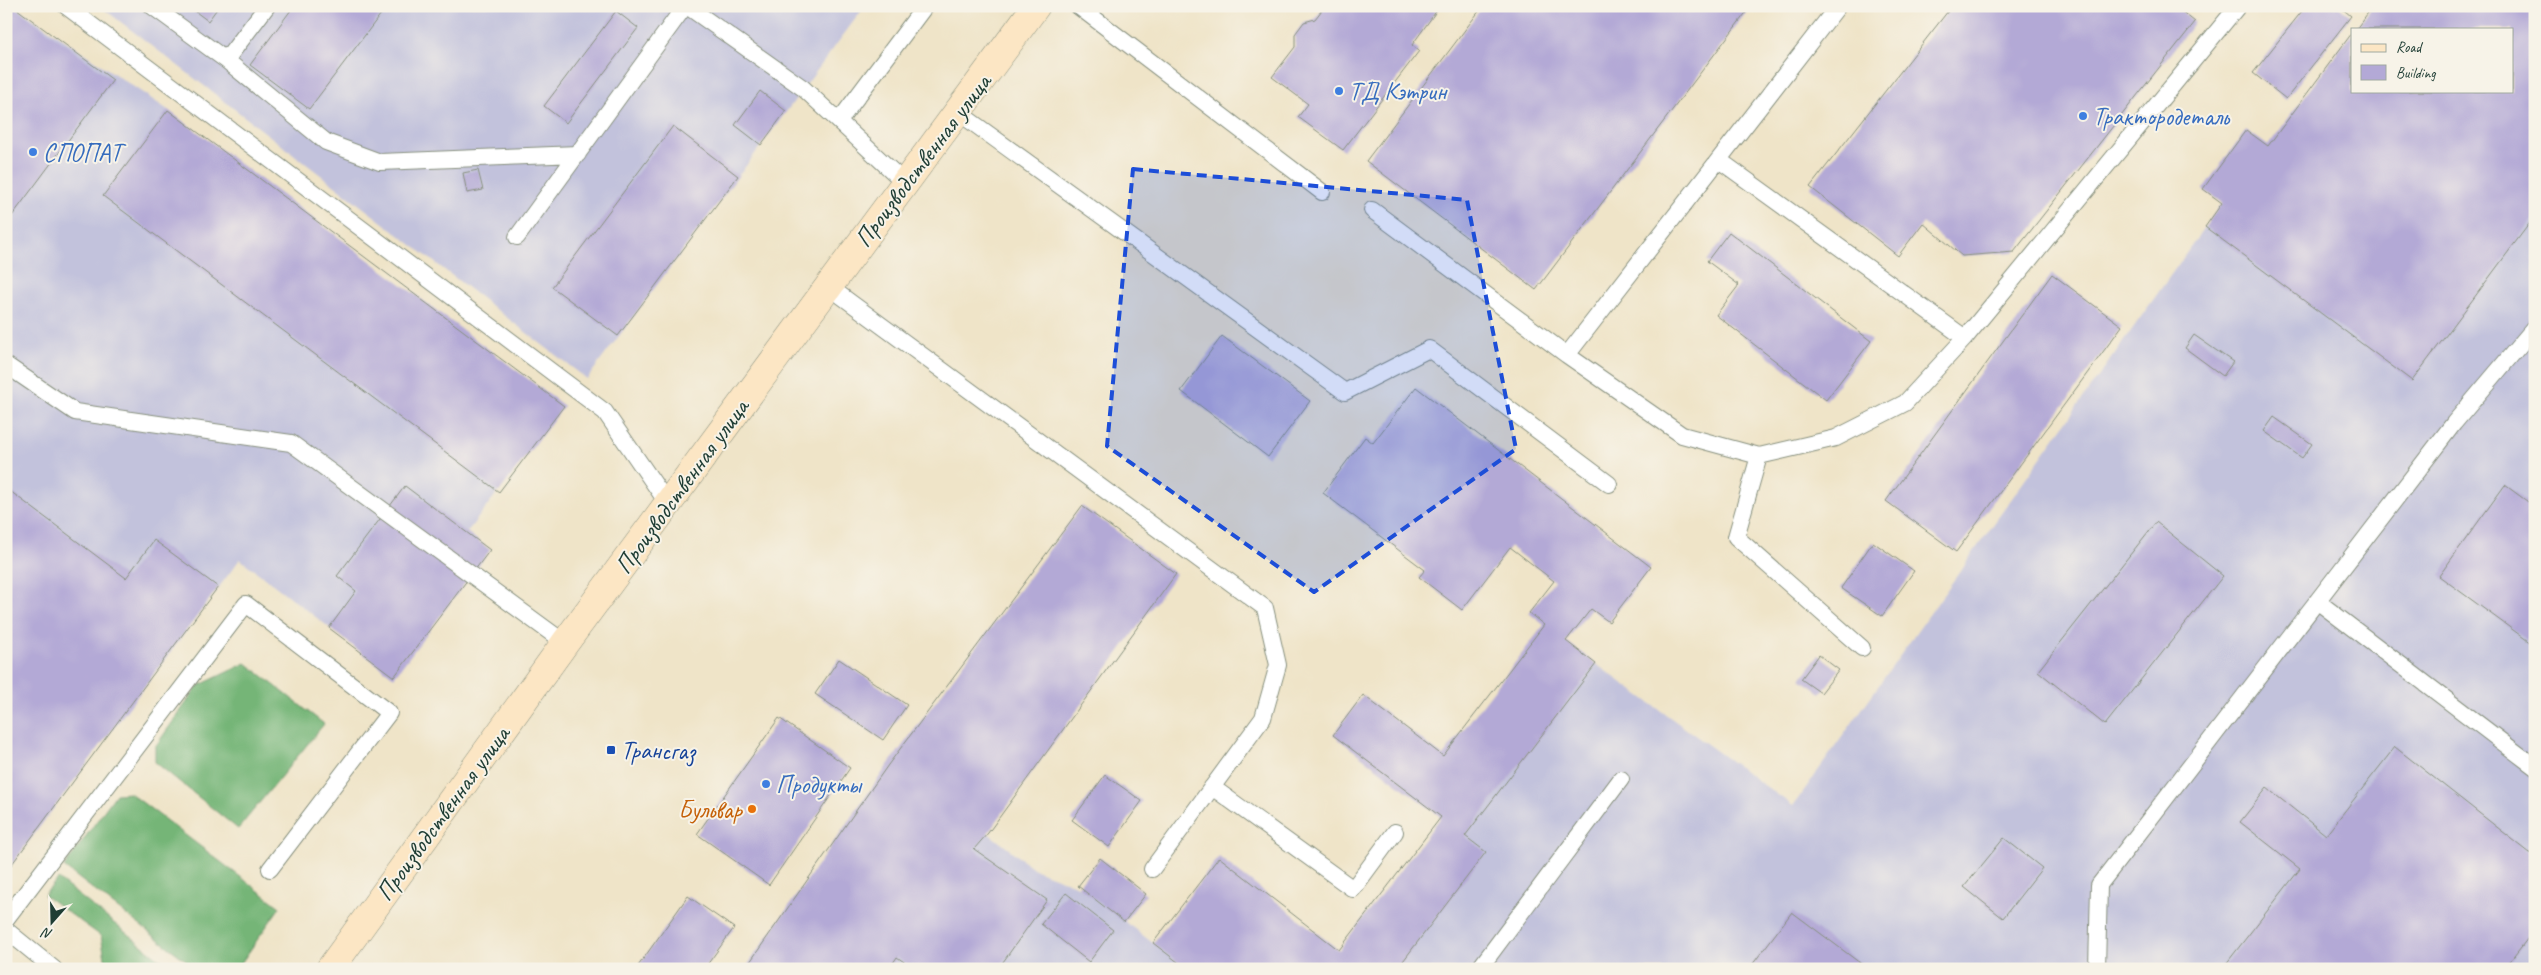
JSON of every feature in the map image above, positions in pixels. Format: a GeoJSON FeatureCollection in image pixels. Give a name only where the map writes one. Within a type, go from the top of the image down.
{"type":"FeatureCollection","features":[{"type":"Feature","properties":{"kind":"main road","name":"Производственная улица"},"geometry":{"type":"LineString","coordinates":[[330,969],[565,644],[1036,6]]}},
{"type":"Feature","properties":{"kind":"lane"},"geometry":{"type":"LineString","coordinates":[[66,6],[605,412],[668,504]]}},
{"type":"Feature","properties":{"kind":"lane"},"geometry":{"type":"LineString","coordinates":[[152,6],[226,60],[326,142],[380,162],[578,154]]}},
{"type":"Feature","properties":{"kind":"lane"},"geometry":{"type":"LineString","coordinates":[[226,60],[267,6]]}},
{"type":"Feature","properties":{"kind":"lane"},"geometry":{"type":"LineString","coordinates":[[518,237],[686,6],[803,88],[905,182]]}},
{"type":"Feature","properties":{"kind":"lane"},"geometry":{"type":"LineString","coordinates":[[839,121],[925,6]]}},
{"type":"Feature","properties":{"kind":"lane"},"geometry":{"type":"LineString","coordinates":[[1078,6],[1322,192]]}},
{"type":"Feature","properties":{"kind":"lane"},"geometry":{"type":"LineString","coordinates":[[1567,355],[1838,6]]}},
{"type":"Feature","properties":{"kind":"lane"},"geometry":{"type":"LineString","coordinates":[[1372,210],[1567,355],[1682,435],[1759,456],[1836,438],[1905,403],[1964,338],[2238,6]]}},
{"type":"Feature","properties":{"kind":"lane"},"geometry":{"type":"LineString","coordinates":[[958,112],[1345,392],[1429,350],[1609,484]]}},
{"type":"Feature","properties":{"kind":"lane"},"geometry":{"type":"LineString","coordinates":[[1719,160],[1964,338]]}},
{"type":"Feature","properties":{"kind":"lane"},"geometry":{"type":"LineString","coordinates":[[828,286],[1266,608],[1278,665],[1263,718],[1152,869]]}},
{"type":"Feature","properties":{"kind":"lane"},"geometry":{"type":"LineString","coordinates":[[2097,969],[2099,886],[2454,423],[2535,327]]}},
{"type":"Feature","properties":{"kind":"lane"},"geometry":{"type":"LineString","coordinates":[[6,365],[75,412],[291,443],[565,644]]}},
{"type":"Feature","properties":{"kind":"lane"},"geometry":{"type":"LineString","coordinates":[[1759,456],[1736,537],[1862,648]]}},
{"type":"Feature","properties":{"kind":"lane"},"geometry":{"type":"LineString","coordinates":[[2317,601],[2535,767]]}},
{"type":"Feature","properties":{"kind":"lane"},"geometry":{"type":"LineString","coordinates":[[6,919],[246,604],[389,713],[270,868]]}},
{"type":"Feature","properties":{"kind":"lane"},"geometry":{"type":"LineString","coordinates":[[1481,968],[1621,779]]}},
{"type":"Feature","properties":{"kind":"lane"},"geometry":{"type":"LineString","coordinates":[[1212,787],[1353,890],[1395,832]]}},
{"type":"Feature","properties":{"kind":"lane"},"geometry":{"type":"LineString","coordinates":[[6,930],[54,969]]}},
{"type":"Feature","properties":{"kind":"highlighted area"},"geometry":{"type":"Polygon","coordinates":[[[1133,169],[1467,200],[1516,449],[1314,592],[1107,446],[1133,169]]]}},
{"type":"Feature","properties":{"kind":"shaded area","name":"СПОПАТ"},"geometry":{"type":"Polygon","coordinates":[[[6,6],[14,6],[168,110],[564,406],[467,532],[490,550],[394,677],[240,559],[6,872],[6,6]]]}},
{"type":"Feature","properties":{"kind":"shaded area"},"geometry":{"type":"Polygon","coordinates":[[[100,6],[865,6],[587,379],[100,6]]]}},
{"type":"Feature","properties":{"kind":"shaded area"},"geometry":{"type":"Polygon","coordinates":[[[2373,6],[2535,6],[2535,969],[1397,969],[1486,852],[1465,836],[1596,664],[1793,806],[2222,203],[2203,189],[2246,130],[2268,146],[2351,34],[2351,92],[2514,92],[2514,28],[2357,28],[2373,6]]]}},
{"type":"Feature","properties":{"kind":"shaded area"},"geometry":{"type":"Polygon","coordinates":[[[888,765],[988,833],[1036,870],[1078,886],[1187,969],[745,969],[888,765]]]}},
{"type":"Feature","properties":{"kind":"green space"},"geometry":{"type":"Polygon","coordinates":[[[246,663],[324,724],[238,829],[155,762],[155,747],[198,686],[246,663]]]}},
{"type":"Feature","properties":{"kind":"green space"},"geometry":{"type":"Polygon","coordinates":[[[130,793],[280,907],[237,969],[197,969],[64,867],[116,794],[130,793]]]}},
{"type":"Feature","properties":{"kind":"green space"},"geometry":{"type":"Polygon","coordinates":[[[58,879],[172,969],[107,969],[101,936],[44,895],[58,879]]]}},
{"type":"Feature","properties":{"kind":"building","name":"СПОПАТ"},"geometry":{"type":"Polygon","coordinates":[[[6,6],[13,6],[113,80],[6,224],[6,6]]]}},
{"type":"Feature","properties":{"kind":"building"},"geometry":{"type":"Polygon","coordinates":[[[188,6],[219,6],[208,21],[188,6]]]}},
{"type":"Feature","properties":{"kind":"building"},"geometry":{"type":"Polygon","coordinates":[[[294,6],[387,6],[309,109],[250,65],[294,6]]]}},
{"type":"Feature","properties":{"kind":"building","name":"ТД Кэтрин"},"geometry":{"type":"Polygon","coordinates":[[[1325,6],[1440,6],[1412,45],[1419,51],[1343,150],[1298,117],[1308,104],[1272,77],[1295,47],[1295,34],[1304,22],[1315,19],[1325,6]]]}},
{"type":"Feature","properties":{"kind":"building"},"geometry":{"type":"Polygon","coordinates":[[[1483,6],[1751,6],[1536,290],[1366,161],[1483,6]]]}},
{"type":"Feature","properties":{"kind":"building"},"geometry":{"type":"Polygon","coordinates":[[[1952,6],[2175,6],[2195,22],[2014,252],[1962,256],[1923,223],[1898,256],[1810,187],[1952,6]]]}},
{"type":"Feature","properties":{"kind":"building"},"geometry":{"type":"Polygon","coordinates":[[[2306,6],[2339,6],[2351,16],[2286,99],[2253,73],[2306,6]]]}},
{"type":"Feature","properties":{"kind":"building"},"geometry":{"type":"Polygon","coordinates":[[[2373,6],[2535,6],[2535,216],[2412,381],[2205,227],[2222,203],[2203,189],[2246,130],[2268,146],[2351,34],[2351,92],[2514,92],[2514,28],[2357,28],[2373,6]]]}},
{"type":"Feature","properties":{"kind":"building"},"geometry":{"type":"Polygon","coordinates":[[[616,11],[638,28],[566,123],[544,106],[616,11]]]}},
{"type":"Feature","properties":{"kind":"building"},"geometry":{"type":"Polygon","coordinates":[[[760,91],[786,111],[761,145],[735,125],[760,91]]]}},
{"type":"Feature","properties":{"kind":"building"},"geometry":{"type":"Polygon","coordinates":[[[168,110],[564,406],[499,492],[103,196],[168,110]]]}},
{"type":"Feature","properties":{"kind":"building"},"geometry":{"type":"Polygon","coordinates":[[[673,126],[738,176],[618,336],[552,287],[673,126]]]}},
{"type":"Feature","properties":{"kind":"building"},"geometry":{"type":"Polygon","coordinates":[[[478,170],[483,190],[467,193],[463,173],[478,170]]]}},
{"type":"Feature","properties":{"kind":"building"},"geometry":{"type":"Polygon","coordinates":[[[1729,232],[1871,341],[1826,400],[1716,315],[1739,285],[1707,261],[1729,232]]]}},
{"type":"Feature","properties":{"kind":"building"},"geometry":{"type":"Polygon","coordinates":[[[2052,274],[2122,326],[1956,552],[1886,501],[2052,274]]]}},
{"type":"Feature","properties":{"kind":"building"},"geometry":{"type":"Polygon","coordinates":[[[2194,335],[2233,362],[2223,376],[2185,348],[2194,335]]]}},
{"type":"Feature","properties":{"kind":"building"},"geometry":{"type":"Polygon","coordinates":[[[1222,336],[1310,401],[1268,457],[1181,391],[1222,336]]]}},
{"type":"Feature","properties":{"kind":"building"},"geometry":{"type":"Polygon","coordinates":[[[1416,387],[1651,567],[1609,622],[1591,609],[1566,641],[1596,664],[1465,836],[1486,852],[1397,969],[1187,969],[1153,943],[1219,857],[1339,950],[1441,817],[1333,735],[1363,695],[1443,756],[1544,625],[1529,613],[1554,581],[1510,547],[1462,610],[1419,577],[1425,570],[1323,493],[1365,437],[1373,443],[1416,387]]]}},
{"type":"Feature","properties":{"kind":"building"},"geometry":{"type":"Polygon","coordinates":[[[2274,417],[2312,444],[2302,458],[2264,431],[2274,417]]]}},
{"type":"Feature","properties":{"kind":"building"},"geometry":{"type":"Polygon","coordinates":[[[2505,485],[2535,507],[2535,646],[2439,576],[2505,485]]]}},
{"type":"Feature","properties":{"kind":"building"},"geometry":{"type":"Polygon","coordinates":[[[405,486],[490,550],[394,677],[329,628],[356,591],[337,576],[405,486]]]}},
{"type":"Feature","properties":{"kind":"building"},"geometry":{"type":"Polygon","coordinates":[[[6,488],[126,578],[154,540],[218,587],[6,872],[6,488]]]}},
{"type":"Feature","properties":{"kind":"building"},"geometry":{"type":"Polygon","coordinates":[[[1082,506],[1176,574],[988,833],[974,849],[1047,900],[998,969],[914,969],[897,957],[889,969],[745,969],[888,765],[1082,506]]]}},
{"type":"Feature","properties":{"kind":"building"},"geometry":{"type":"Polygon","coordinates":[[[2156,522],[2223,576],[2105,725],[2038,671],[2156,522]]]}},
{"type":"Feature","properties":{"kind":"building"},"geometry":{"type":"Polygon","coordinates":[[[1873,542],[1914,571],[1882,616],[1841,588],[1873,542]]]}},
{"type":"Feature","properties":{"kind":"building"},"geometry":{"type":"Polygon","coordinates":[[[1819,655],[1839,670],[1821,693],[1801,679],[1819,655]]]}},
{"type":"Feature","properties":{"kind":"building"},"geometry":{"type":"Polygon","coordinates":[[[839,659],[907,705],[883,740],[815,694],[839,659]]]}},
{"type":"Feature","properties":{"kind":"building"},"geometry":{"type":"Polygon","coordinates":[[[779,718],[850,768],[769,885],[697,834],[779,718]]]}},
{"type":"Feature","properties":{"kind":"building"},"geometry":{"type":"Polygon","coordinates":[[[2395,747],[2535,857],[2535,929],[2504,969],[2222,969],[2300,869],[2240,822],[2267,788],[2326,835],[2395,747]]]}},
{"type":"Feature","properties":{"kind":"building"},"geometry":{"type":"Polygon","coordinates":[[[1105,775],[1142,801],[1109,847],[1072,820],[1105,775]]]}},
{"type":"Feature","properties":{"kind":"building"},"geometry":{"type":"Polygon","coordinates":[[[2004,838],[2042,868],[2003,918],[1964,887],[2004,838]]]}},
{"type":"Feature","properties":{"kind":"building"},"geometry":{"type":"Polygon","coordinates":[[[1100,858],[1146,894],[1124,922],[1078,886],[1100,858]]]}},
{"type":"Feature","properties":{"kind":"building"},"geometry":{"type":"Polygon","coordinates":[[[1066,893],[1113,930],[1089,962],[1041,924],[1066,893]]]}},
{"type":"Feature","properties":{"kind":"building"},"geometry":{"type":"Polygon","coordinates":[[[688,896],[734,928],[704,969],[636,969],[688,896]]]}},
{"type":"Feature","properties":{"kind":"building"},"geometry":{"type":"Polygon","coordinates":[[[1792,912],[1868,969],[1749,969],[1792,912]]]}},
{"type":"Feature","properties":{"kind":"place","name":"ТД Кэтрин"},"geometry":{"type":"Point","coordinates":[1339,91]}},
{"type":"Feature","properties":{"kind":"place","name":"Трактородеталь"},"geometry":{"type":"Point","coordinates":[2083,116]}},
{"type":"Feature","properties":{"kind":"place","name":"СПОПАТ"},"geometry":{"type":"Point","coordinates":[33,152]}},
{"type":"Feature","properties":{"kind":"place","name":"Трансгаз"},"geometry":{"type":"Point","coordinates":[611,750]}},
{"type":"Feature","properties":{"kind":"place","name":"Продукты"},"geometry":{"type":"Point","coordinates":[766,784]}},
{"type":"Feature","properties":{"kind":"place","name":"Бульвар"},"geometry":{"type":"Point","coordinates":[752,809]}}]}
